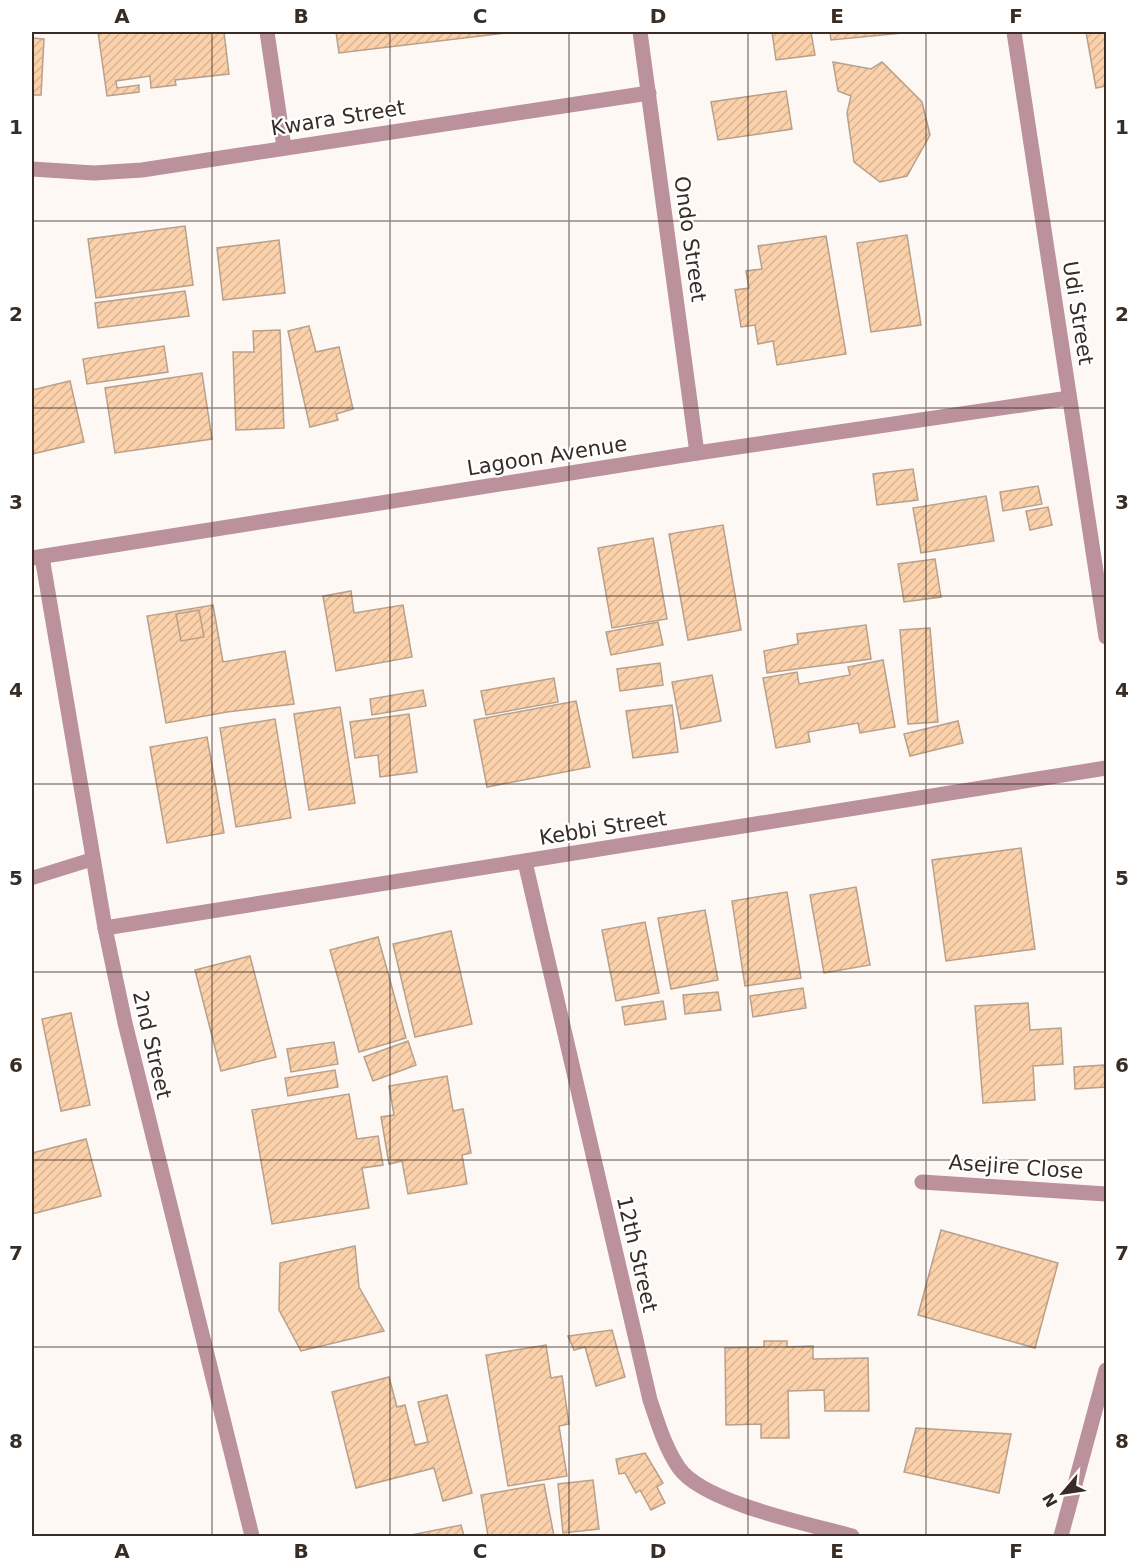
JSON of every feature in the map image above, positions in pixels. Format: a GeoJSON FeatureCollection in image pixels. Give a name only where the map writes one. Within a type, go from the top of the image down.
{"type":"FeatureCollection","features":[{"type":"Feature","properties":{"kind":"street"},"geometry":{"type":"LineString","coordinates":[[267,32],[284,147]]}},
{"type":"Feature","properties":{"kind":"street","name":"Ondo Street"},"geometry":{"type":"LineString","coordinates":[[640,32],[697,453]]}},
{"type":"Feature","properties":{"kind":"street","name":"Udi Street"},"geometry":{"type":"LineString","coordinates":[[1014,32],[1107,637]]}},
{"type":"Feature","properties":{"kind":"street","name":"Kwara Street"},"geometry":{"type":"LineString","coordinates":[[32,169],[94,173],[142,170],[649,93]]}},
{"type":"Feature","properties":{"kind":"street","name":"Lagoon Avenue"},"geometry":{"type":"LineString","coordinates":[[37,557],[697,453],[1069,398]]}},
{"type":"Feature","properties":{"kind":"street","name":"2nd Street"},"geometry":{"type":"LineString","coordinates":[[37,557],[124,1023],[252,1536]]}},
{"type":"Feature","properties":{"kind":"street","name":"Kebbi Street"},"geometry":{"type":"LineString","coordinates":[[105,928],[1107,768]]}},
{"type":"Feature","properties":{"kind":"street","name":"12th Street"},"geometry":{"type":"LineString","coordinates":[[525,862],[650,1401],[670,1454],[681,1470],[718,1496],[852,1536]]}},
{"type":"Feature","properties":{"kind":"street","name":"Asejire Close"},"geometry":{"type":"LineString","coordinates":[[922,1182],[1107,1194]]}},
{"type":"Feature","properties":{"kind":"street"},"geometry":{"type":"LineString","coordinates":[[1061,1536],[1107,1370]]}},
{"type":"Feature","properties":{"kind":"lane"},"geometry":{"type":"LineString","coordinates":[[32,878],[93,859]]}},
{"type":"Feature","properties":{"kind":"building"},"geometry":{"type":"Polygon","coordinates":[[[98,32],[224,32],[229,74],[175,80],[176,85],[151,88],[150,76],[116,81],[117,88],[139,85],[139,92],[107,96],[98,32]]]}},
{"type":"Feature","properties":{"kind":"building"},"geometry":{"type":"Polygon","coordinates":[[[336,32],[514,32],[339,53],[336,32]]]}},
{"type":"Feature","properties":{"kind":"building"},"geometry":{"type":"Polygon","coordinates":[[[772,32],[811,32],[815,55],[776,60],[772,32]]]}},
{"type":"Feature","properties":{"kind":"building"},"geometry":{"type":"Polygon","coordinates":[[[830,32],[913,32],[831,40],[830,32]]]}},
{"type":"Feature","properties":{"kind":"building"},"geometry":{"type":"Polygon","coordinates":[[[1086,32],[1106,32],[1106,86],[1096,88],[1086,32]]]}},
{"type":"Feature","properties":{"kind":"building"},"geometry":{"type":"Polygon","coordinates":[[[32,38],[44,39],[41,95],[32,95],[32,38]]]}},
{"type":"Feature","properties":{"kind":"building"},"geometry":{"type":"Polygon","coordinates":[[[833,62],[871,69],[882,62],[922,102],[930,135],[907,176],[880,182],[854,162],[847,113],[851,96],[838,91],[833,62]]]}},
{"type":"Feature","properties":{"kind":"building"},"geometry":{"type":"Polygon","coordinates":[[[786,91],[792,129],[718,140],[711,102],[786,91]]]}},
{"type":"Feature","properties":{"kind":"building"},"geometry":{"type":"Polygon","coordinates":[[[185,226],[193,285],[96,298],[88,239],[185,226]]]}},
{"type":"Feature","properties":{"kind":"building"},"geometry":{"type":"Polygon","coordinates":[[[907,235],[921,325],[871,332],[857,243],[907,235]]]}},
{"type":"Feature","properties":{"kind":"building"},"geometry":{"type":"Polygon","coordinates":[[[826,236],[846,354],[777,365],[773,341],[758,344],[755,325],[741,327],[735,290],[749,288],[746,271],[762,269],[758,246],[826,236]]]}},
{"type":"Feature","properties":{"kind":"building"},"geometry":{"type":"Polygon","coordinates":[[[279,240],[285,293],[223,300],[217,248],[279,240]]]}},
{"type":"Feature","properties":{"kind":"building"},"geometry":{"type":"Polygon","coordinates":[[[185,291],[189,316],[98,328],[95,303],[185,291]]]}},
{"type":"Feature","properties":{"kind":"building"},"geometry":{"type":"Polygon","coordinates":[[[309,326],[316,352],[339,347],[353,409],[336,414],[338,420],[310,427],[288,331],[309,326]]]}},
{"type":"Feature","properties":{"kind":"building"},"geometry":{"type":"Polygon","coordinates":[[[280,330],[284,428],[236,430],[233,352],[254,352],[253,331],[280,330]]]}},
{"type":"Feature","properties":{"kind":"building"},"geometry":{"type":"Polygon","coordinates":[[[164,346],[168,372],[87,384],[83,359],[164,346]]]}},
{"type":"Feature","properties":{"kind":"building"},"geometry":{"type":"Polygon","coordinates":[[[202,373],[212,439],[115,453],[105,388],[202,373]]]}},
{"type":"Feature","properties":{"kind":"building"},"geometry":{"type":"Polygon","coordinates":[[[70,381],[84,442],[32,454],[32,390],[70,381]]]}},
{"type":"Feature","properties":{"kind":"building"},"geometry":{"type":"Polygon","coordinates":[[[913,469],[918,500],[877,505],[873,474],[913,469]]]}},
{"type":"Feature","properties":{"kind":"building"},"geometry":{"type":"Polygon","coordinates":[[[1038,486],[1042,504],[1003,511],[1000,492],[1038,486]]]}},
{"type":"Feature","properties":{"kind":"building"},"geometry":{"type":"Polygon","coordinates":[[[986,496],[994,541],[921,553],[913,508],[986,496]]]}},
{"type":"Feature","properties":{"kind":"building"},"geometry":{"type":"Polygon","coordinates":[[[1048,507],[1052,525],[1030,530],[1026,511],[1048,507]]]}},
{"type":"Feature","properties":{"kind":"building"},"geometry":{"type":"Polygon","coordinates":[[[723,525],[741,630],[688,640],[669,534],[723,525]]]}},
{"type":"Feature","properties":{"kind":"building"},"geometry":{"type":"Polygon","coordinates":[[[653,538],[667,619],[612,628],[598,548],[653,538]]]}},
{"type":"Feature","properties":{"kind":"building"},"geometry":{"type":"Polygon","coordinates":[[[935,559],[941,597],[904,602],[898,564],[935,559]]]}},
{"type":"Feature","properties":{"kind":"building"},"geometry":{"type":"Polygon","coordinates":[[[351,591],[354,613],[403,605],[412,657],[336,671],[323,596],[351,591]]]}},
{"type":"Feature","properties":{"kind":"building"},"geometry":{"type":"Polygon","coordinates":[[[213,605],[223,662],[285,651],[294,704],[227,712],[166,723],[147,616],[213,605]]]}},
{"type":"Feature","properties":{"kind":"building"},"geometry":{"type":"Polygon","coordinates":[[[199,610],[204,637],[181,641],[176,614],[199,610]]]}},
{"type":"Feature","properties":{"kind":"building"},"geometry":{"type":"Polygon","coordinates":[[[658,622],[663,645],[611,655],[606,632],[658,622]]]}},
{"type":"Feature","properties":{"kind":"building"},"geometry":{"type":"Polygon","coordinates":[[[866,625],[871,659],[767,673],[764,651],[798,644],[797,634],[866,625]]]}},
{"type":"Feature","properties":{"kind":"building"},"geometry":{"type":"Polygon","coordinates":[[[930,628],[938,722],[908,724],[900,630],[930,628]]]}},
{"type":"Feature","properties":{"kind":"building"},"geometry":{"type":"Polygon","coordinates":[[[883,660],[895,727],[860,733],[858,723],[808,732],[810,742],[776,748],[763,678],[797,672],[799,684],[850,675],[848,667],[883,660]]]}},
{"type":"Feature","properties":{"kind":"building"},"geometry":{"type":"Polygon","coordinates":[[[660,663],[663,685],[620,691],[617,669],[660,663]]]}},
{"type":"Feature","properties":{"kind":"building"},"geometry":{"type":"Polygon","coordinates":[[[712,675],[721,721],[681,729],[672,682],[712,675]]]}},
{"type":"Feature","properties":{"kind":"building"},"geometry":{"type":"Polygon","coordinates":[[[554,678],[558,702],[486,715],[481,691],[554,678]]]}},
{"type":"Feature","properties":{"kind":"building"},"geometry":{"type":"Polygon","coordinates":[[[423,690],[426,706],[372,715],[370,699],[423,690]]]}},
{"type":"Feature","properties":{"kind":"building"},"geometry":{"type":"Polygon","coordinates":[[[576,701],[590,767],[487,787],[474,720],[576,701]]]}},
{"type":"Feature","properties":{"kind":"building"},"geometry":{"type":"Polygon","coordinates":[[[672,705],[678,752],[633,758],[626,711],[672,705]]]}},
{"type":"Feature","properties":{"kind":"building"},"geometry":{"type":"Polygon","coordinates":[[[340,707],[355,803],[309,810],[294,714],[340,707]]]}},
{"type":"Feature","properties":{"kind":"building"},"geometry":{"type":"Polygon","coordinates":[[[409,714],[417,772],[380,777],[378,755],[355,758],[350,722],[409,714]]]}},
{"type":"Feature","properties":{"kind":"building"},"geometry":{"type":"Polygon","coordinates":[[[275,719],[291,818],[236,827],[220,728],[275,719]]]}},
{"type":"Feature","properties":{"kind":"building"},"geometry":{"type":"Polygon","coordinates":[[[958,721],[963,743],[910,756],[904,734],[958,721]]]}},
{"type":"Feature","properties":{"kind":"building"},"geometry":{"type":"Polygon","coordinates":[[[207,737],[224,833],[167,843],[150,747],[207,737]]]}},
{"type":"Feature","properties":{"kind":"building"},"geometry":{"type":"Polygon","coordinates":[[[1021,848],[1035,949],[946,961],[932,860],[1021,848]]]}},
{"type":"Feature","properties":{"kind":"building"},"geometry":{"type":"Polygon","coordinates":[[[856,887],[870,965],[824,973],[810,895],[856,887]]]}},
{"type":"Feature","properties":{"kind":"building"},"geometry":{"type":"Polygon","coordinates":[[[787,892],[801,978],[745,986],[732,901],[787,892]]]}},
{"type":"Feature","properties":{"kind":"building"},"geometry":{"type":"Polygon","coordinates":[[[705,910],[718,980],[671,989],[658,918],[705,910]]]}},
{"type":"Feature","properties":{"kind":"building"},"geometry":{"type":"Polygon","coordinates":[[[645,922],[659,993],[616,1001],[602,930],[645,922]]]}},
{"type":"Feature","properties":{"kind":"building"},"geometry":{"type":"Polygon","coordinates":[[[451,931],[472,1024],[415,1037],[393,944],[451,931]]]}},
{"type":"Feature","properties":{"kind":"building"},"geometry":{"type":"Polygon","coordinates":[[[378,937],[406,1038],[359,1052],[330,950],[378,937]]]}},
{"type":"Feature","properties":{"kind":"building"},"geometry":{"type":"Polygon","coordinates":[[[250,956],[276,1057],[221,1071],[195,970],[250,956]]]}},
{"type":"Feature","properties":{"kind":"building"},"geometry":{"type":"Polygon","coordinates":[[[803,988],[806,1008],[753,1017],[750,996],[803,988]]]}},
{"type":"Feature","properties":{"kind":"building"},"geometry":{"type":"Polygon","coordinates":[[[718,992],[721,1010],[685,1014],[683,995],[718,992]]]}},
{"type":"Feature","properties":{"kind":"building"},"geometry":{"type":"Polygon","coordinates":[[[663,1001],[666,1019],[625,1025],[622,1007],[663,1001]]]}},
{"type":"Feature","properties":{"kind":"building"},"geometry":{"type":"Polygon","coordinates":[[[1028,1003],[1030,1030],[1061,1028],[1063,1064],[1033,1066],[1035,1100],[983,1103],[975,1006],[1028,1003]]]}},
{"type":"Feature","properties":{"kind":"building"},"geometry":{"type":"Polygon","coordinates":[[[71,1013],[90,1105],[61,1111],[42,1019],[71,1013]]]}},
{"type":"Feature","properties":{"kind":"building"},"geometry":{"type":"Polygon","coordinates":[[[408,1041],[416,1065],[373,1081],[364,1057],[408,1041]]]}},
{"type":"Feature","properties":{"kind":"building"},"geometry":{"type":"Polygon","coordinates":[[[334,1042],[338,1064],[291,1072],[287,1049],[334,1042]]]}},
{"type":"Feature","properties":{"kind":"building"},"geometry":{"type":"Polygon","coordinates":[[[1104,1065],[1106,1087],[1075,1089],[1074,1067],[1104,1065]]]}},
{"type":"Feature","properties":{"kind":"building"},"geometry":{"type":"Polygon","coordinates":[[[335,1070],[338,1087],[288,1096],[285,1078],[335,1070]]]}},
{"type":"Feature","properties":{"kind":"building"},"geometry":{"type":"Polygon","coordinates":[[[447,1076],[453,1111],[463,1109],[471,1153],[462,1155],[467,1184],[408,1194],[402,1161],[389,1164],[381,1117],[394,1115],[389,1086],[447,1076]]]}},
{"type":"Feature","properties":{"kind":"building"},"geometry":{"type":"Polygon","coordinates":[[[349,1094],[357,1139],[378,1136],[383,1165],[362,1168],[369,1208],[272,1224],[252,1110],[349,1094]]]}},
{"type":"Feature","properties":{"kind":"building"},"geometry":{"type":"Polygon","coordinates":[[[86,1139],[101,1196],[32,1214],[32,1153],[86,1139]]]}},
{"type":"Feature","properties":{"kind":"building"},"geometry":{"type":"Polygon","coordinates":[[[941,1230],[1058,1263],[1035,1348],[918,1315],[941,1230]]]}},
{"type":"Feature","properties":{"kind":"building"},"geometry":{"type":"Polygon","coordinates":[[[355,1246],[359,1287],[384,1331],[301,1351],[279,1310],[280,1263],[355,1246]]]}},
{"type":"Feature","properties":{"kind":"building"},"geometry":{"type":"Polygon","coordinates":[[[612,1330],[625,1377],[596,1386],[585,1347],[574,1350],[568,1336],[612,1330]]]}},
{"type":"Feature","properties":{"kind":"building"},"geometry":{"type":"Polygon","coordinates":[[[764,1341],[787,1341],[787,1347],[813,1346],[813,1359],[868,1358],[869,1411],[825,1411],[824,1390],[788,1391],[789,1438],[761,1438],[761,1424],[726,1425],[725,1348],[764,1347],[764,1341]]]}},
{"type":"Feature","properties":{"kind":"building"},"geometry":{"type":"Polygon","coordinates":[[[546,1345],[551,1378],[562,1376],[569,1424],[559,1426],[567,1476],[508,1486],[486,1355],[546,1345]]]}},
{"type":"Feature","properties":{"kind":"building"},"geometry":{"type":"Polygon","coordinates":[[[389,1377],[397,1407],[405,1405],[415,1445],[428,1442],[418,1402],[447,1395],[472,1493],[443,1501],[434,1468],[356,1488],[332,1392],[389,1377]]]}},
{"type":"Feature","properties":{"kind":"building"},"geometry":{"type":"Polygon","coordinates":[[[916,1428],[1011,1434],[999,1493],[904,1472],[916,1428]]]}},
{"type":"Feature","properties":{"kind":"building"},"geometry":{"type":"Polygon","coordinates":[[[645,1453],[663,1483],[657,1487],[665,1503],[651,1510],[640,1490],[636,1493],[625,1473],[619,1474],[616,1459],[645,1453]]]}},
{"type":"Feature","properties":{"kind":"building"},"geometry":{"type":"Polygon","coordinates":[[[593,1480],[599,1529],[563,1533],[558,1484],[593,1480]]]}},
{"type":"Feature","properties":{"kind":"building"},"geometry":{"type":"Polygon","coordinates":[[[544,1484],[554,1536],[488,1536],[481,1495],[544,1484]]]}},
{"type":"Feature","properties":{"kind":"building"},"geometry":{"type":"Polygon","coordinates":[[[461,1525],[464,1536],[406,1536],[461,1525]]]}}]}
